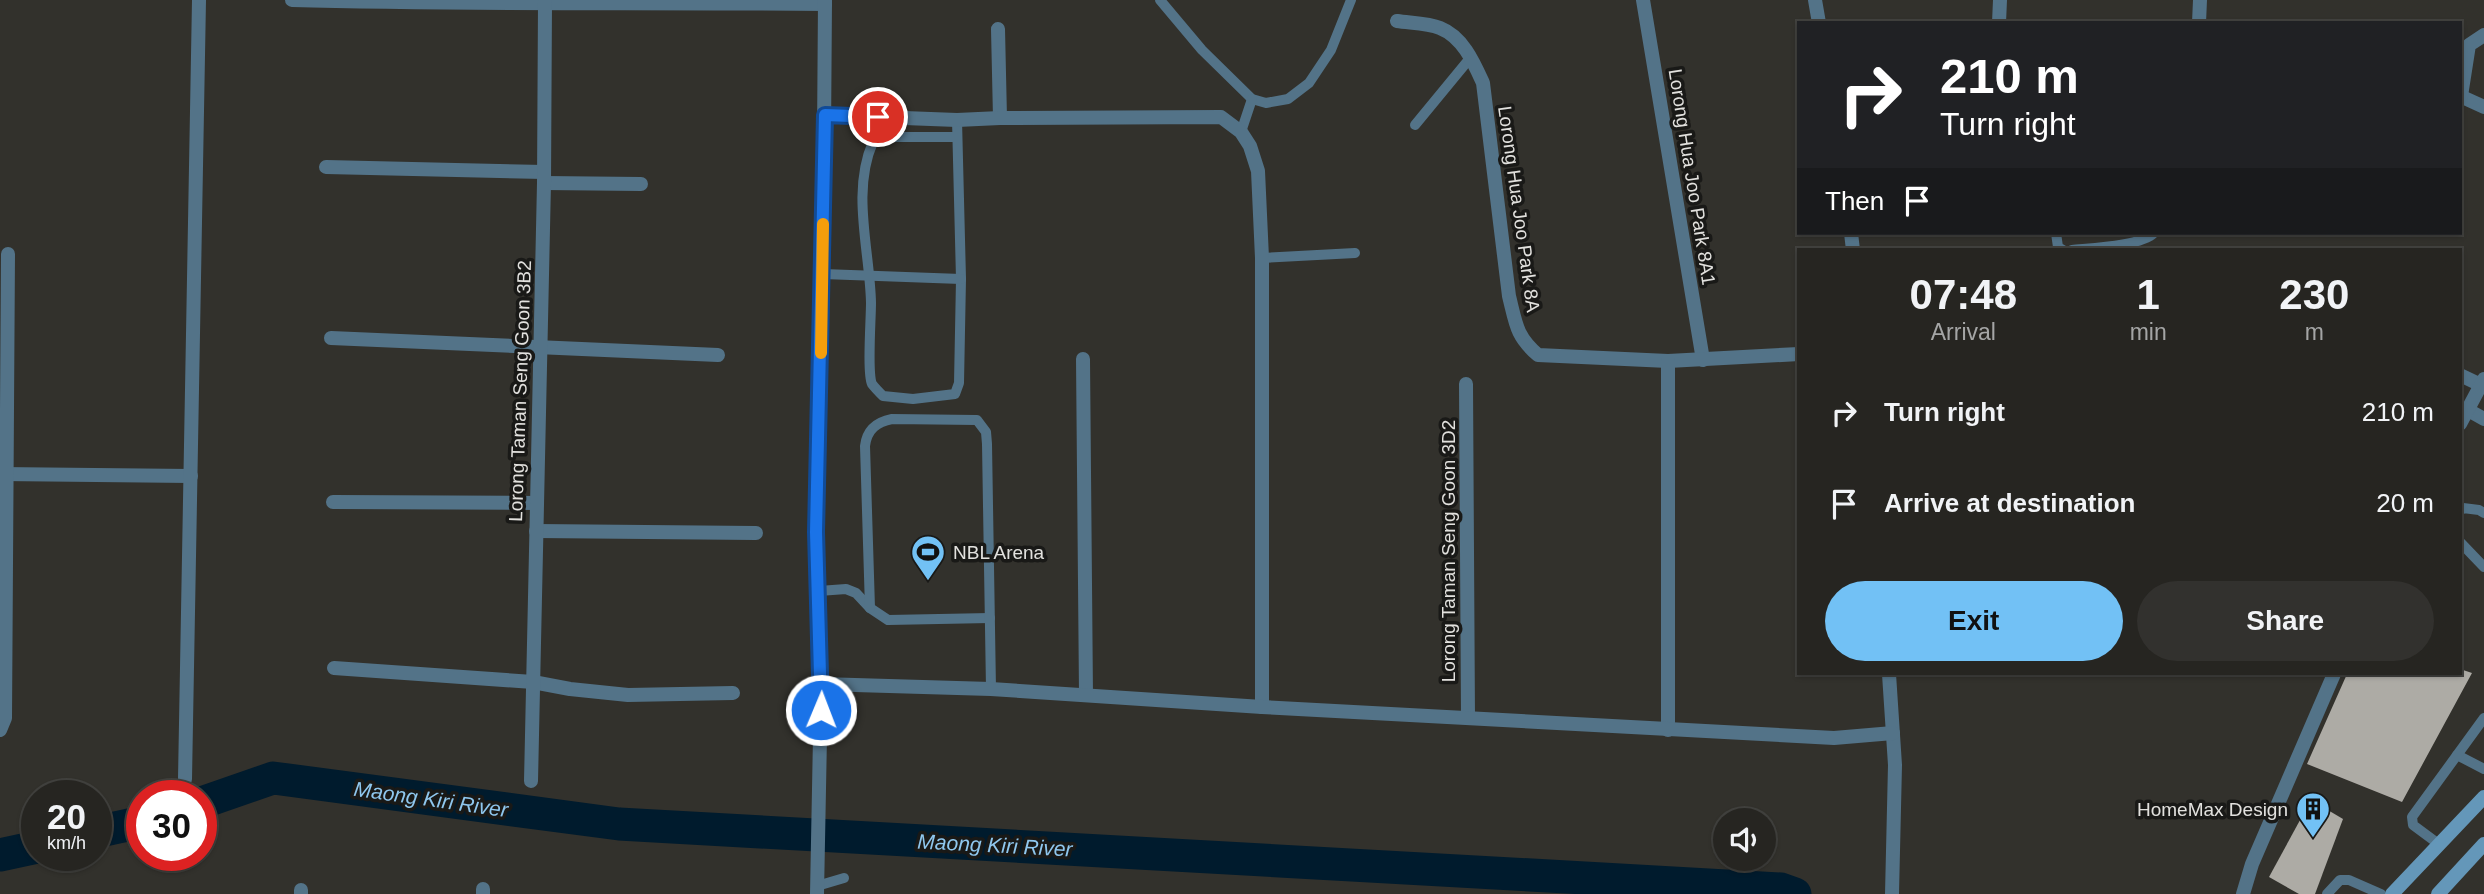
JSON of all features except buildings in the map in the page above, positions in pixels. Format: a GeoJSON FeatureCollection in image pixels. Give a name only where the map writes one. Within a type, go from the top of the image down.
{"type":"FeatureCollection","features":[{"type":"Feature","properties":{"kind":"main road"},"geometry":{"type":"LineString","coordinates":[[2392,894],[2484,797]]}},
{"type":"Feature","properties":{"kind":"main road"},"geometry":{"type":"LineString","coordinates":[[2438,894],[2484,844]]}},
{"type":"Feature","properties":{"kind":"street"},"geometry":{"type":"LineString","coordinates":[[185,779],[199,0]]}},
{"type":"Feature","properties":{"kind":"street"},"geometry":{"type":"LineString","coordinates":[[292,0],[825,2],[823,274],[816,532],[821,684],[817,890]]}},
{"type":"Feature","properties":{"kind":"street","name":"Lorong Hua Joo Park 8A1"},"geometry":{"type":"LineString","coordinates":[[1643,0],[1703,360]]}},
{"type":"Feature","properties":{"kind":"street"},"geometry":{"type":"LineString","coordinates":[[1815,0],[1819,21]]}},
{"type":"Feature","properties":{"kind":"street"},"geometry":{"type":"LineString","coordinates":[[1999,21],[2000,0]]}},
{"type":"Feature","properties":{"kind":"street"},"geometry":{"type":"LineString","coordinates":[[2199,21],[2200,0]]}},
{"type":"Feature","properties":{"kind":"street","name":"Lorong Taman Seng Goon 3B2"},"geometry":{"type":"LineString","coordinates":[[531,781],[541,348],[545,2]]}},
{"type":"Feature","properties":{"kind":"street","name":"Lorong Hua Joo Park 8A"},"geometry":{"type":"LineString","coordinates":[[1397,21],[1441,28],[1459,42],[1471,57],[1483,83],[1509,296],[1523,342],[1538,355],[1668,361],[1797,354]]}},
{"type":"Feature","properties":{"kind":"street"},"geometry":{"type":"LineString","coordinates":[[998,29],[1000,118]]}},
{"type":"Feature","properties":{"kind":"street"},"geometry":{"type":"LineString","coordinates":[[2462,90],[2469,45],[2484,34]]}},
{"type":"Feature","properties":{"kind":"street"},"geometry":{"type":"LineString","coordinates":[[2462,96],[2484,107]]}},
{"type":"Feature","properties":{"kind":"street"},"geometry":{"type":"LineString","coordinates":[[825,115],[957,120],[1221,117],[1241,132],[1250,146],[1258,171],[1262,258],[1262,708]]}},
{"type":"Feature","properties":{"kind":"street"},"geometry":{"type":"LineString","coordinates":[[326,167],[641,184]]}},
{"type":"Feature","properties":{"kind":"street"},"geometry":{"type":"LineString","coordinates":[[0,730],[5,718],[4,474],[8,254]]}},
{"type":"Feature","properties":{"kind":"street"},"geometry":{"type":"LineString","coordinates":[[331,338],[718,355]]}},
{"type":"Feature","properties":{"kind":"street"},"geometry":{"type":"LineString","coordinates":[[1083,359],[1086,695]]}},
{"type":"Feature","properties":{"kind":"street"},"geometry":{"type":"LineString","coordinates":[[1668,361],[1668,730]]}},
{"type":"Feature","properties":{"kind":"street"},"geometry":{"type":"LineString","coordinates":[[2462,376],[2482,382],[2464,417],[2484,419]]}},
{"type":"Feature","properties":{"kind":"street","name":"Lorong Taman Seng Goon 3D2"},"geometry":{"type":"LineString","coordinates":[[1466,384],[1468,719]]}},
{"type":"Feature","properties":{"kind":"street"},"geometry":{"type":"LineString","coordinates":[[4,474],[191,476]]}},
{"type":"Feature","properties":{"kind":"street"},"geometry":{"type":"LineString","coordinates":[[333,502],[536,503]]}},
{"type":"Feature","properties":{"kind":"street"},"geometry":{"type":"LineString","coordinates":[[536,531],[756,533]]}},
{"type":"Feature","properties":{"kind":"street"},"geometry":{"type":"LineString","coordinates":[[334,668],[533,682],[628,695],[733,693]]}},
{"type":"Feature","properties":{"kind":"street"},"geometry":{"type":"LineString","coordinates":[[1889,675],[1895,765],[1892,894]]}},
{"type":"Feature","properties":{"kind":"street"},"geometry":{"type":"LineString","coordinates":[[2243,894],[2252,864],[2334,675]]}},
{"type":"Feature","properties":{"kind":"street"},"geometry":{"type":"LineString","coordinates":[[821,684],[991,689],[1262,708],[1834,738],[1893,733]]}},
{"type":"Feature","properties":{"kind":"lane"},"geometry":{"type":"LineString","coordinates":[[1160,0],[1202,50],[1252,99],[1274,103],[1288,99],[1309,83],[1331,50],[1351,0]]}},
{"type":"Feature","properties":{"kind":"lane"},"geometry":{"type":"LineString","coordinates":[[1415,125],[1471,57]]}},
{"type":"Feature","properties":{"kind":"lane"},"geometry":{"type":"LineString","coordinates":[[1241,132],[1252,99]]}},
{"type":"Feature","properties":{"kind":"lane"},"geometry":{"type":"LineString","coordinates":[[957,120],[961,279],[959,383],[955,394],[913,398],[883,396],[872,383],[863,205],[867,154],[873,142],[883,137],[957,137]]}},
{"type":"Feature","properties":{"kind":"lane"},"geometry":{"type":"LineString","coordinates":[[2087,248],[2124,243],[2152,235]]}},
{"type":"Feature","properties":{"kind":"lane"},"geometry":{"type":"LineString","coordinates":[[1262,258],[1355,253]]}},
{"type":"Feature","properties":{"kind":"lane"},"geometry":{"type":"LineString","coordinates":[[823,274],[961,279]]}},
{"type":"Feature","properties":{"kind":"lane"},"geometry":{"type":"LineString","coordinates":[[870,608],[865,446],[871,429],[880,422],[892,419],[976,420],[986,432],[987,444],[991,689]]}},
{"type":"Feature","properties":{"kind":"lane"},"geometry":{"type":"LineString","coordinates":[[2462,509],[2469,508],[2484,513]]}},
{"type":"Feature","properties":{"kind":"lane"},"geometry":{"type":"LineString","coordinates":[[2462,544],[2484,567]]}},
{"type":"Feature","properties":{"kind":"lane"},"geometry":{"type":"LineString","coordinates":[[819,591],[846,589],[856,593],[870,608],[888,620],[990,618]]}},
{"type":"Feature","properties":{"kind":"lane"},"geometry":{"type":"LineString","coordinates":[[2440,845],[2413,825],[2412,817],[2484,718]]}},
{"type":"Feature","properties":{"kind":"lane"},"geometry":{"type":"LineString","coordinates":[[2457,755],[2484,769]]}},
{"type":"Feature","properties":{"kind":"lane"},"geometry":{"type":"LineString","coordinates":[[817,890],[844,878]]}},
{"type":"Feature","properties":{"kind":"lane"},"geometry":{"type":"LineString","coordinates":[[2327,894],[2340,880],[2349,880],[2381,894]]}},
{"type":"Feature","properties":{"kind":"waterway","name":"Maong Kiri River"},"geometry":{"type":"LineString","coordinates":[[217,797],[273,778],[619,824],[1781,889],[1795,894]]}},
{"type":"Feature","properties":{"kind":"waterway","name":"Maong Kiri River"},"geometry":{"type":"LineString","coordinates":[[112,829],[126,825]]}},
{"type":"Feature","properties":{"kind":"waterway","name":"Maong Kiri River"},"geometry":{"type":"LineString","coordinates":[[0,855],[21,850]]}},
{"type":"Feature","properties":{"kind":"slow traffic"},"geometry":{"type":"LineString","coordinates":[[821,353],[823,224]]}},
{"type":"Feature","properties":{"kind":"place","name":"NBL Arena"},"geometry":{"type":"Point","coordinates":[928,582]}},
{"type":"Feature","properties":{"kind":"place","name":"HomeMax Design"},"geometry":{"type":"Point","coordinates":[2313,839]}},
{"type":"Feature","properties":{"kind":"route"},"geometry":{"type":"LineString","coordinates":[[821,710],[816,532],[825,115],[878,117]]}}]}
